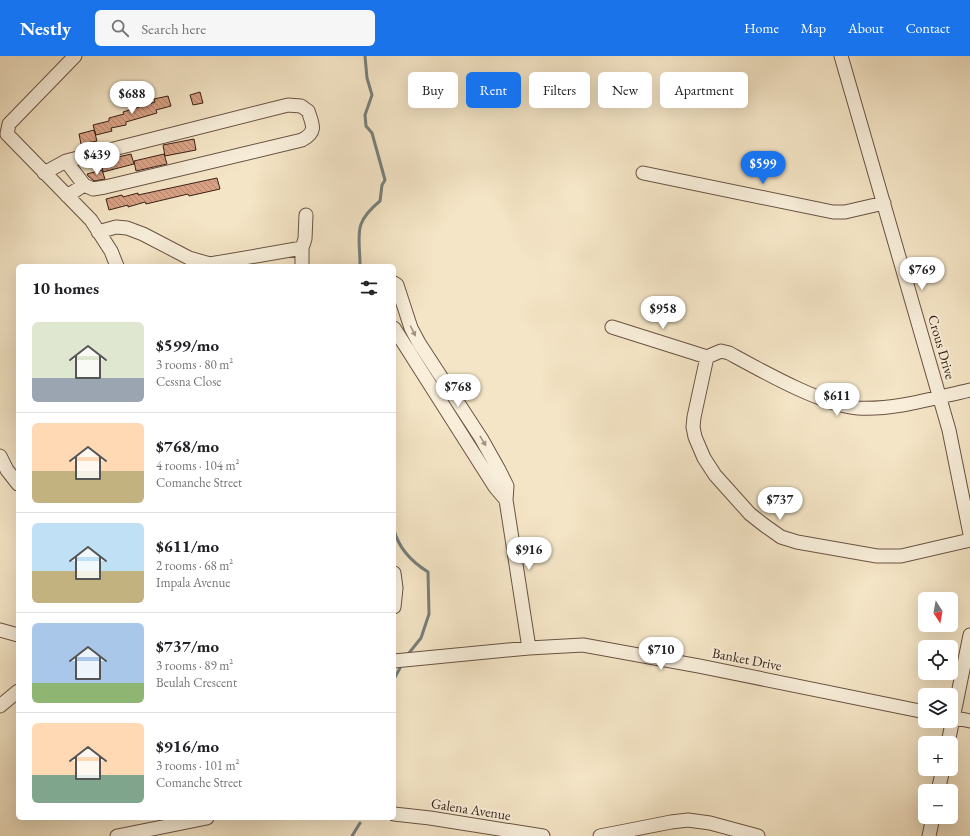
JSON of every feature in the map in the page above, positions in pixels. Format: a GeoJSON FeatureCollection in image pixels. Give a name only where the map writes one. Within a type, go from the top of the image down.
{"type":"FeatureCollection","features":[{"type":"Feature","properties":{"kind":"street"},"geometry":{"type":"LineString","coordinates":[[75,56],[9,124],[7,130],[10,139],[91,220],[111,252],[116,264]]}},
{"type":"Feature","properties":{"kind":"street","name":"Crous Drive"},"geometry":{"type":"LineString","coordinates":[[841,56],[949,430],[970,534]]}},
{"type":"Feature","properties":{"kind":"street"},"geometry":{"type":"LineString","coordinates":[[44,172],[66,161],[288,105],[302,106],[308,111],[312,130],[310,135],[302,140],[106,188],[93,189],[81,187],[67,196]]}},
{"type":"Feature","properties":{"kind":"street"},"geometry":{"type":"LineString","coordinates":[[66,161],[81,187]]}},
{"type":"Feature","properties":{"kind":"street"},"geometry":{"type":"LineString","coordinates":[[643,172],[839,212],[884,202]]}},
{"type":"Feature","properties":{"kind":"street"},"geometry":{"type":"LineString","coordinates":[[302,264],[302,248],[305,239],[306,215]]}},
{"type":"Feature","properties":{"kind":"street"},"geometry":{"type":"LineString","coordinates":[[98,232],[116,227],[127,228],[143,234],[189,258],[210,264],[302,248]]}},
{"type":"Feature","properties":{"kind":"street"},"geometry":{"type":"LineString","coordinates":[[396,284],[411,328],[419,343],[481,438],[507,486],[506,500],[529,648]]}},
{"type":"Feature","properties":{"kind":"street"},"geometry":{"type":"LineString","coordinates":[[612,327],[706,357],[717,352],[729,353],[811,394],[841,405],[857,408],[890,406],[970,390]]}},
{"type":"Feature","properties":{"kind":"street"},"geometry":{"type":"LineString","coordinates":[[396,331],[495,487],[506,500]]}},
{"type":"Feature","properties":{"kind":"street"},"geometry":{"type":"LineString","coordinates":[[706,357],[693,427],[704,458],[715,475],[750,514],[781,537],[796,542],[877,556],[914,554],[970,540]]}},
{"type":"Feature","properties":{"kind":"street"},"geometry":{"type":"LineString","coordinates":[[0,456],[7,470],[16,481]]}},
{"type":"Feature","properties":{"kind":"street"},"geometry":{"type":"LineString","coordinates":[[0,630],[16,634]]}},
{"type":"Feature","properties":{"kind":"street"},"geometry":{"type":"LineString","coordinates":[[958,690],[970,635]]}},
{"type":"Feature","properties":{"kind":"street","name":"Banket Drive"},"geometry":{"type":"LineString","coordinates":[[396,661],[529,648],[583,645],[918,711]]}},
{"type":"Feature","properties":{"kind":"street"},"geometry":{"type":"LineString","coordinates":[[0,706],[16,693]]}},
{"type":"Feature","properties":{"kind":"street"},"geometry":{"type":"LineString","coordinates":[[958,718],[970,721]]}},
{"type":"Feature","properties":{"kind":"street","name":"Galena Avenue"},"geometry":{"type":"LineString","coordinates":[[396,814],[430,818],[543,836]]}},
{"type":"Feature","properties":{"kind":"street"},"geometry":{"type":"LineString","coordinates":[[117,836],[198,820]]}},
{"type":"Feature","properties":{"kind":"street"},"geometry":{"type":"LineString","coordinates":[[600,836],[688,820],[710,823],[758,836]]}},
{"type":"Feature","properties":{"kind":"street"},"geometry":{"type":"LineString","coordinates":[[929,836],[932,824]]}},
{"type":"Feature","properties":{"kind":"building"},"geometry":{"type":"Polygon","coordinates":[[[200,92],[203,103],[193,105],[190,95],[200,92]]]}},
{"type":"Feature","properties":{"kind":"building"},"geometry":{"type":"Polygon","coordinates":[[[168,96],[171,106],[156,110],[157,113],[126,122],[126,125],[111,128],[112,131],[96,135],[93,125],[109,121],[109,118],[124,114],[123,112],[155,102],[154,99],[168,96]]]}},
{"type":"Feature","properties":{"kind":"building"},"geometry":{"type":"Polygon","coordinates":[[[94,130],[97,141],[81,144],[79,134],[94,130]]]}},
{"type":"Feature","properties":{"kind":"building"},"geometry":{"type":"Polygon","coordinates":[[[194,139],[196,150],[165,156],[163,145],[194,139]]]}},
{"type":"Feature","properties":{"kind":"building"},"geometry":{"type":"Polygon","coordinates":[[[131,154],[134,164],[103,172],[101,161],[131,154]]]}},
{"type":"Feature","properties":{"kind":"building"},"geometry":{"type":"Polygon","coordinates":[[[164,154],[167,164],[136,171],[134,161],[164,154]]]}},
{"type":"Feature","properties":{"kind":"building"},"geometry":{"type":"Polygon","coordinates":[[[102,170],[105,179],[94,181],[87,174],[102,170]]]}},
{"type":"Feature","properties":{"kind":"building"},"geometry":{"type":"Polygon","coordinates":[[[217,178],[220,189],[189,196],[188,194],[146,204],[145,202],[109,210],[106,199],[138,193],[138,195],[217,178]]]}},
{"type":"Feature","properties":{"kind":"waterway"},"geometry":{"type":"LineString","coordinates":[[360,264],[359,237],[361,223],[371,209],[380,201],[382,185],[385,180],[372,133],[366,126],[365,115],[372,95],[367,78],[365,56]]}},
{"type":"Feature","properties":{"kind":"waterway"},"geometry":{"type":"LineString","coordinates":[[396,537],[407,554],[428,572],[429,614],[421,638],[409,653]]}},
{"type":"Feature","properties":{"kind":"waterway"},"geometry":{"type":"LineString","coordinates":[[396,675],[400,668]]}},
{"type":"Feature","properties":{"kind":"waterway"},"geometry":{"type":"LineString","coordinates":[[352,836],[360,823]]}}]}
